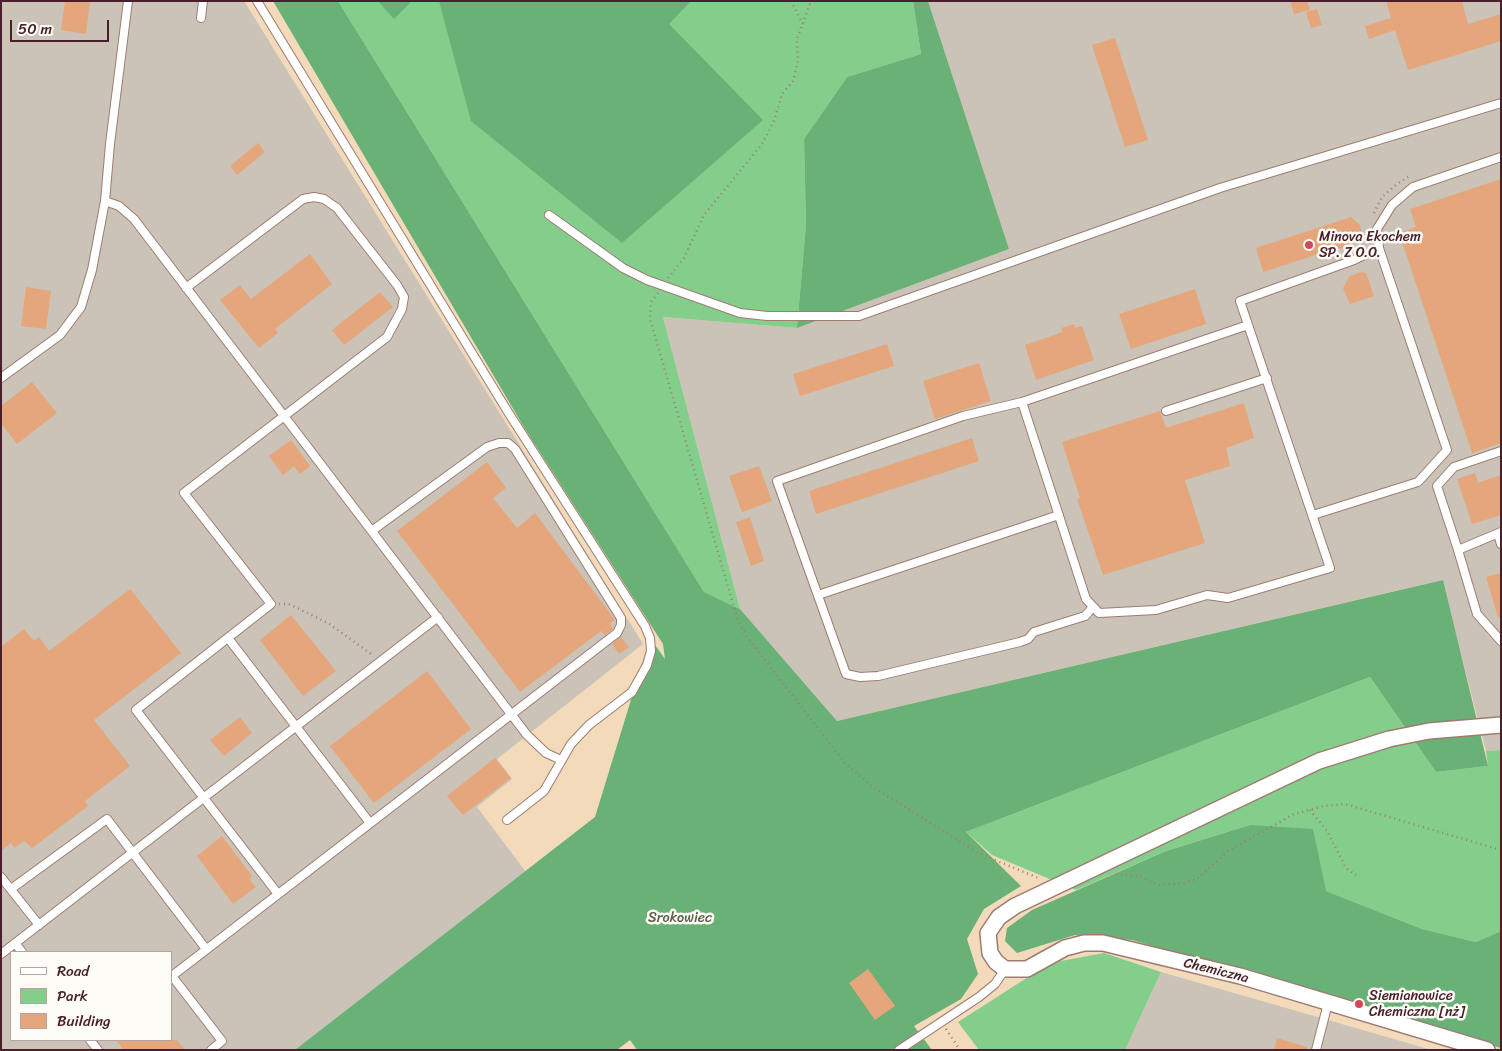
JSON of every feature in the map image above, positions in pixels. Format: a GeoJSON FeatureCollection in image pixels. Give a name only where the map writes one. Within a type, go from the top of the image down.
{"type":"FeatureCollection","features":[{"type":"Feature","properties":{"kind":"street"},"geometry":{"type":"LineString","coordinates":[[1005,968],[996,962],[990,953],[988,933],[999,917],[1015,906],[1319,761],[1380,741],[1429,731],[1501,725]]}},
{"type":"Feature","properties":{"kind":"street","name":"Chemiczna"},"geometry":{"type":"LineString","coordinates":[[1005,968],[1026,969],[1066,948],[1084,943],[1103,943],[1240,976],[1487,1050]]}},
{"type":"Feature","properties":{"kind":"lane"},"geometry":{"type":"LineString","coordinates":[[1,378],[60,335],[81,308],[92,270],[105,200],[128,1]]}},
{"type":"Feature","properties":{"kind":"lane"},"geometry":{"type":"LineString","coordinates":[[201,18],[203,1]]}},
{"type":"Feature","properties":{"kind":"lane"},"geometry":{"type":"LineString","coordinates":[[257,1],[503,404],[645,626],[650,638],[651,651],[647,665],[632,692],[589,724],[571,744],[544,791],[507,820]]}},
{"type":"Feature","properties":{"kind":"lane"},"geometry":{"type":"LineString","coordinates":[[549,215],[623,268],[647,280],[740,313],[767,316],[859,316],[1220,188],[1501,103]]}},
{"type":"Feature","properties":{"kind":"lane"},"geometry":{"type":"LineString","coordinates":[[1313,515],[1418,482],[1447,450],[1379,248],[1377,229],[1392,205],[1413,187],[1501,158]]}},
{"type":"Feature","properties":{"kind":"lane"},"geometry":{"type":"LineString","coordinates":[[186,288],[303,199],[314,197],[324,199],[337,208],[385,269],[404,297],[402,309],[387,337],[184,493],[271,604],[136,710],[278,894]]}},
{"type":"Feature","properties":{"kind":"lane"},"geometry":{"type":"LineString","coordinates":[[105,200],[119,206],[134,219],[373,530],[527,735],[546,753],[561,760]]}},
{"type":"Feature","properties":{"kind":"lane"},"geometry":{"type":"LineString","coordinates":[[1022,402],[1086,599],[1099,613],[1156,610],[1207,595],[1228,598],[1330,568],[1240,301],[1354,260],[1379,248]]}},
{"type":"Feature","properties":{"kind":"lane"},"geometry":{"type":"LineString","coordinates":[[1093,607],[1085,616],[1034,632],[1028,639],[1020,642],[878,676],[860,677],[846,674],[777,481],[963,416],[1022,402],[1248,324]]}},
{"type":"Feature","properties":{"kind":"lane"},"geometry":{"type":"LineString","coordinates":[[1166,411],[1267,378]]}},
{"type":"Feature","properties":{"kind":"lane"},"geometry":{"type":"LineString","coordinates":[[211,1050],[222,1041],[172,976],[617,633],[621,626],[621,618],[515,449],[508,444],[499,443],[487,447],[373,530]]}},
{"type":"Feature","properties":{"kind":"lane"},"geometry":{"type":"LineString","coordinates":[[1501,451],[1454,467],[1437,486],[1477,614],[1501,641]]}},
{"type":"Feature","properties":{"kind":"lane"},"geometry":{"type":"LineString","coordinates":[[818,595],[1059,515]]}},
{"type":"Feature","properties":{"kind":"lane"},"geometry":{"type":"LineString","coordinates":[[1458,550],[1499,533],[1501,544]]}},
{"type":"Feature","properties":{"kind":"lane"},"geometry":{"type":"LineString","coordinates":[[1,954],[438,617]]}},
{"type":"Feature","properties":{"kind":"lane"},"geometry":{"type":"LineString","coordinates":[[228,638],[370,823]]}},
{"type":"Feature","properties":{"kind":"lane"},"geometry":{"type":"LineString","coordinates":[[11,889],[107,819],[206,949]]}},
{"type":"Feature","properties":{"kind":"lane"},"geometry":{"type":"LineString","coordinates":[[1,878],[39,925]]}},
{"type":"Feature","properties":{"kind":"lane"},"geometry":{"type":"LineString","coordinates":[[15,944],[21,951]]}},
{"type":"Feature","properties":{"kind":"lane"},"geometry":{"type":"LineString","coordinates":[[899,1050],[985,993],[995,984],[1005,968]]}},
{"type":"Feature","properties":{"kind":"lane"},"geometry":{"type":"LineString","coordinates":[[1316,1050],[1328,1003]]}},
{"type":"Feature","properties":{"kind":"path"},"geometry":{"type":"LineString","coordinates":[[791,1],[803,24]]}},
{"type":"Feature","properties":{"kind":"path"},"geometry":{"type":"LineString","coordinates":[[271,604],[289,604],[328,623],[381,661]]}},
{"type":"Feature","properties":{"kind":"path"},"geometry":{"type":"LineString","coordinates":[[1114,874],[1140,876],[1157,885],[1184,883],[1197,879],[1228,851],[1294,814],[1345,804],[1501,850]]}},
{"type":"Feature","properties":{"kind":"path"},"geometry":{"type":"LineString","coordinates":[[1310,810],[1328,831],[1346,868],[1356,875]]}},
{"type":"Feature","properties":{"kind":"path"},"geometry":{"type":"LineString","coordinates":[[942,1021],[960,1050]]}},
{"type":"Feature","properties":{"kind":"shaded area"},"geometry":{"type":"Polygon","coordinates":[[[1,1],[244,1],[643,644],[497,759],[512,779],[477,807],[532,880],[308,1050],[1,1050],[1,1]]]}},
{"type":"Feature","properties":{"kind":"shaded area"},"geometry":{"type":"Polygon","coordinates":[[[928,1],[1501,1],[1501,750],[1486,751],[1442,580],[837,721],[740,609],[663,317],[797,328],[1009,249],[928,1]]]}},
{"type":"Feature","properties":{"kind":"shaded area"},"geometry":{"type":"Polygon","coordinates":[[[1161,972],[1432,1050],[1125,1050],[1161,972]]]}},
{"type":"Feature","properties":{"kind":"green space","name":"Srokowiec"},"geometry":{"type":"Polygon","coordinates":[[[273,1],[338,1],[704,592],[740,609],[837,721],[1443,580],[1488,766],[1436,772],[1370,677],[966,832],[1021,886],[984,909],[967,939],[978,974],[961,999],[914,1026],[932,1050],[637,1050],[630,1040],[617,1050],[295,1050],[595,817],[650,638],[665,659],[663,644],[525,429],[273,1]]]}},
{"type":"Feature","properties":{"kind":"green space"},"geometry":{"type":"Polygon","coordinates":[[[338,1],[913,1],[921,54],[847,77],[804,139],[806,224],[797,328],[663,317],[740,609],[704,592],[338,1]]]}},
{"type":"Feature","properties":{"kind":"green space"},"geometry":{"type":"Polygon","coordinates":[[[378,1],[412,1],[394,19],[378,1]]]}},
{"type":"Feature","properties":{"kind":"green space"},"geometry":{"type":"Polygon","coordinates":[[[439,1],[691,1],[669,24],[763,120],[622,243],[471,121],[439,1]]]}},
{"type":"Feature","properties":{"kind":"green space"},"geometry":{"type":"Polygon","coordinates":[[[913,1],[928,1],[1009,249],[797,328],[806,224],[804,139],[847,77],[921,54],[913,1]]]}},
{"type":"Feature","properties":{"kind":"green space"},"geometry":{"type":"Polygon","coordinates":[[[1370,677],[1436,772],[1488,766],[1486,751],[1501,750],[1501,931],[1476,942],[1422,929],[1326,891],[1250,825],[1166,851],[1076,890],[992,855],[966,832],[1370,677]]]}},
{"type":"Feature","properties":{"kind":"green space"},"geometry":{"type":"Polygon","coordinates":[[[1250,825],[1313,829],[1326,891],[1422,929],[1476,942],[1501,931],[1501,1048],[1132,940],[1075,935],[1017,953],[1005,941],[1007,928],[1032,910],[1166,851],[1250,825]]]}},
{"type":"Feature","properties":{"kind":"green space"},"geometry":{"type":"Polygon","coordinates":[[[1104,953],[1161,972],[1125,1050],[979,1050],[958,1022],[1050,963],[1104,953]]]}},
{"type":"Feature","properties":{"kind":"building"},"geometry":{"type":"Polygon","coordinates":[[[65,1],[90,1],[86,34],[61,30],[65,1]]]}},
{"type":"Feature","properties":{"kind":"building"},"geometry":{"type":"Polygon","coordinates":[[[1290,1],[1307,1],[1310,10],[1294,14],[1290,1]]]}},
{"type":"Feature","properties":{"kind":"building"},"geometry":{"type":"Polygon","coordinates":[[[1386,1],[1462,1],[1468,24],[1501,14],[1501,41],[1408,70],[1395,30],[1369,39],[1365,26],[1391,18],[1386,1]]]}},
{"type":"Feature","properties":{"kind":"building"},"geometry":{"type":"Polygon","coordinates":[[[1317,9],[1322,25],[1311,28],[1306,12],[1317,9]]]}},
{"type":"Feature","properties":{"kind":"building"},"geometry":{"type":"Polygon","coordinates":[[[1115,38],[1148,140],[1125,147],[1092,45],[1115,38]]]}},
{"type":"Feature","properties":{"kind":"building"},"geometry":{"type":"Polygon","coordinates":[[[258,143],[265,152],[237,175],[230,166],[258,143]]]}},
{"type":"Feature","properties":{"kind":"building"},"geometry":{"type":"Polygon","coordinates":[[[1501,179],[1501,443],[1472,453],[1399,233],[1416,227],[1410,209],[1501,179]]]}},
{"type":"Feature","properties":{"kind":"building","name":"Minova Ekochem SP. Z O.O."},"geometry":{"type":"Polygon","coordinates":[[[1351,217],[1360,225],[1362,234],[1359,241],[1353,237],[1352,249],[1337,248],[1263,272],[1256,248],[1351,217]]]}},
{"type":"Feature","properties":{"kind":"building"},"geometry":{"type":"Polygon","coordinates":[[[310,254],[332,284],[275,329],[278,333],[259,348],[220,300],[240,285],[251,299],[310,254]]]}},
{"type":"Feature","properties":{"kind":"building"},"geometry":{"type":"Polygon","coordinates":[[[1361,272],[1366,273],[1374,296],[1350,304],[1343,288],[1350,276],[1361,272]]]}},
{"type":"Feature","properties":{"kind":"building"},"geometry":{"type":"Polygon","coordinates":[[[26,287],[51,291],[46,329],[21,326],[26,287]]]}},
{"type":"Feature","properties":{"kind":"building"},"geometry":{"type":"Polygon","coordinates":[[[1195,289],[1206,324],[1131,349],[1119,314],[1195,289]]]}},
{"type":"Feature","properties":{"kind":"building"},"geometry":{"type":"Polygon","coordinates":[[[380,292],[393,307],[344,345],[332,330],[380,292]]]}},
{"type":"Feature","properties":{"kind":"building"},"geometry":{"type":"Polygon","coordinates":[[[1074,324],[1075,328],[1082,326],[1094,360],[1036,380],[1025,345],[1063,332],[1061,328],[1074,324]]]}},
{"type":"Feature","properties":{"kind":"building"},"geometry":{"type":"Polygon","coordinates":[[[887,344],[894,366],[800,396],[793,374],[887,344]]]}},
{"type":"Feature","properties":{"kind":"building"},"geometry":{"type":"Polygon","coordinates":[[[979,363],[991,401],[935,419],[923,381],[979,363]]]}},
{"type":"Feature","properties":{"kind":"building"},"geometry":{"type":"Polygon","coordinates":[[[32,382],[57,413],[17,444],[1,423],[1,406],[32,382]]]}},
{"type":"Feature","properties":{"kind":"building"},"geometry":{"type":"Polygon","coordinates":[[[1244,403],[1254,438],[1226,448],[1230,466],[1185,480],[1205,543],[1103,575],[1077,499],[1080,498],[1062,442],[1160,411],[1166,428],[1244,403]]]}},
{"type":"Feature","properties":{"kind":"building"},"geometry":{"type":"Polygon","coordinates":[[[972,438],[979,461],[816,514],[809,491],[972,438]]]}},
{"type":"Feature","properties":{"kind":"building"},"geometry":{"type":"Polygon","coordinates":[[[291,440],[310,466],[300,474],[294,466],[283,475],[269,456],[291,440]]]}},
{"type":"Feature","properties":{"kind":"building"},"geometry":{"type":"Polygon","coordinates":[[[487,462],[506,488],[493,498],[517,528],[535,513],[615,620],[610,623],[613,629],[605,635],[601,631],[520,692],[397,531],[487,462]]]}},
{"type":"Feature","properties":{"kind":"building"},"geometry":{"type":"Polygon","coordinates":[[[759,466],[772,501],[742,512],[729,476],[759,466]]]}},
{"type":"Feature","properties":{"kind":"building"},"geometry":{"type":"Polygon","coordinates":[[[1475,473],[1478,483],[1501,475],[1501,515],[1472,524],[1457,479],[1475,473]]]}},
{"type":"Feature","properties":{"kind":"building"},"geometry":{"type":"Polygon","coordinates":[[[750,517],[764,561],[751,566],[736,522],[750,517]]]}},
{"type":"Feature","properties":{"kind":"building"},"geometry":{"type":"Polygon","coordinates":[[[1501,573],[1501,617],[1498,617],[1486,577],[1501,573]]]}},
{"type":"Feature","properties":{"kind":"building"},"geometry":{"type":"Polygon","coordinates":[[[130,589],[181,653],[94,720],[130,766],[85,801],[88,806],[32,848],[24,841],[14,848],[11,843],[1,851],[1,647],[24,629],[34,641],[39,637],[49,651],[130,589]]]}},
{"type":"Feature","properties":{"kind":"building"},"geometry":{"type":"Polygon","coordinates":[[[291,615],[336,671],[303,696],[260,640],[291,615]]]}},
{"type":"Feature","properties":{"kind":"building"},"geometry":{"type":"Polygon","coordinates":[[[621,637],[629,647],[619,654],[612,644],[621,637]]]}},
{"type":"Feature","properties":{"kind":"building"},"geometry":{"type":"Polygon","coordinates":[[[427,671],[471,729],[374,803],[330,746],[427,671]]]}},
{"type":"Feature","properties":{"kind":"building"},"geometry":{"type":"Polygon","coordinates":[[[240,717],[252,733],[224,756],[210,740],[240,717]]]}},
{"type":"Feature","properties":{"kind":"building"},"geometry":{"type":"Polygon","coordinates":[[[495,758],[511,778],[463,815],[447,796],[495,758]]]}},
{"type":"Feature","properties":{"kind":"building"},"geometry":{"type":"Polygon","coordinates":[[[222,836],[252,876],[249,879],[256,887],[233,904],[197,856],[222,836]]]}},
{"type":"Feature","properties":{"kind":"building"},"geometry":{"type":"Polygon","coordinates":[[[868,969],[895,1006],[875,1020],[849,983],[868,969]]]}},
{"type":"Feature","properties":{"kind":"building"},"geometry":{"type":"Polygon","coordinates":[[[1277,1038],[1307,1047],[1307,1050],[1274,1050],[1277,1038]]]}},
{"type":"Feature","properties":{"kind":"building"},"geometry":{"type":"Polygon","coordinates":[[[177,1040],[185,1050],[124,1050],[117,1041],[177,1040]]]}},
{"type":"Feature","properties":{"kind":"place","name":"Minova Ekochem SP. Z O.O."},"geometry":{"type":"Point","coordinates":[1309,245]}},
{"type":"Feature","properties":{"kind":"place","name":"Siemianowice Chemiczna [nż]"},"geometry":{"type":"Point","coordinates":[1359,1004]}}]}
